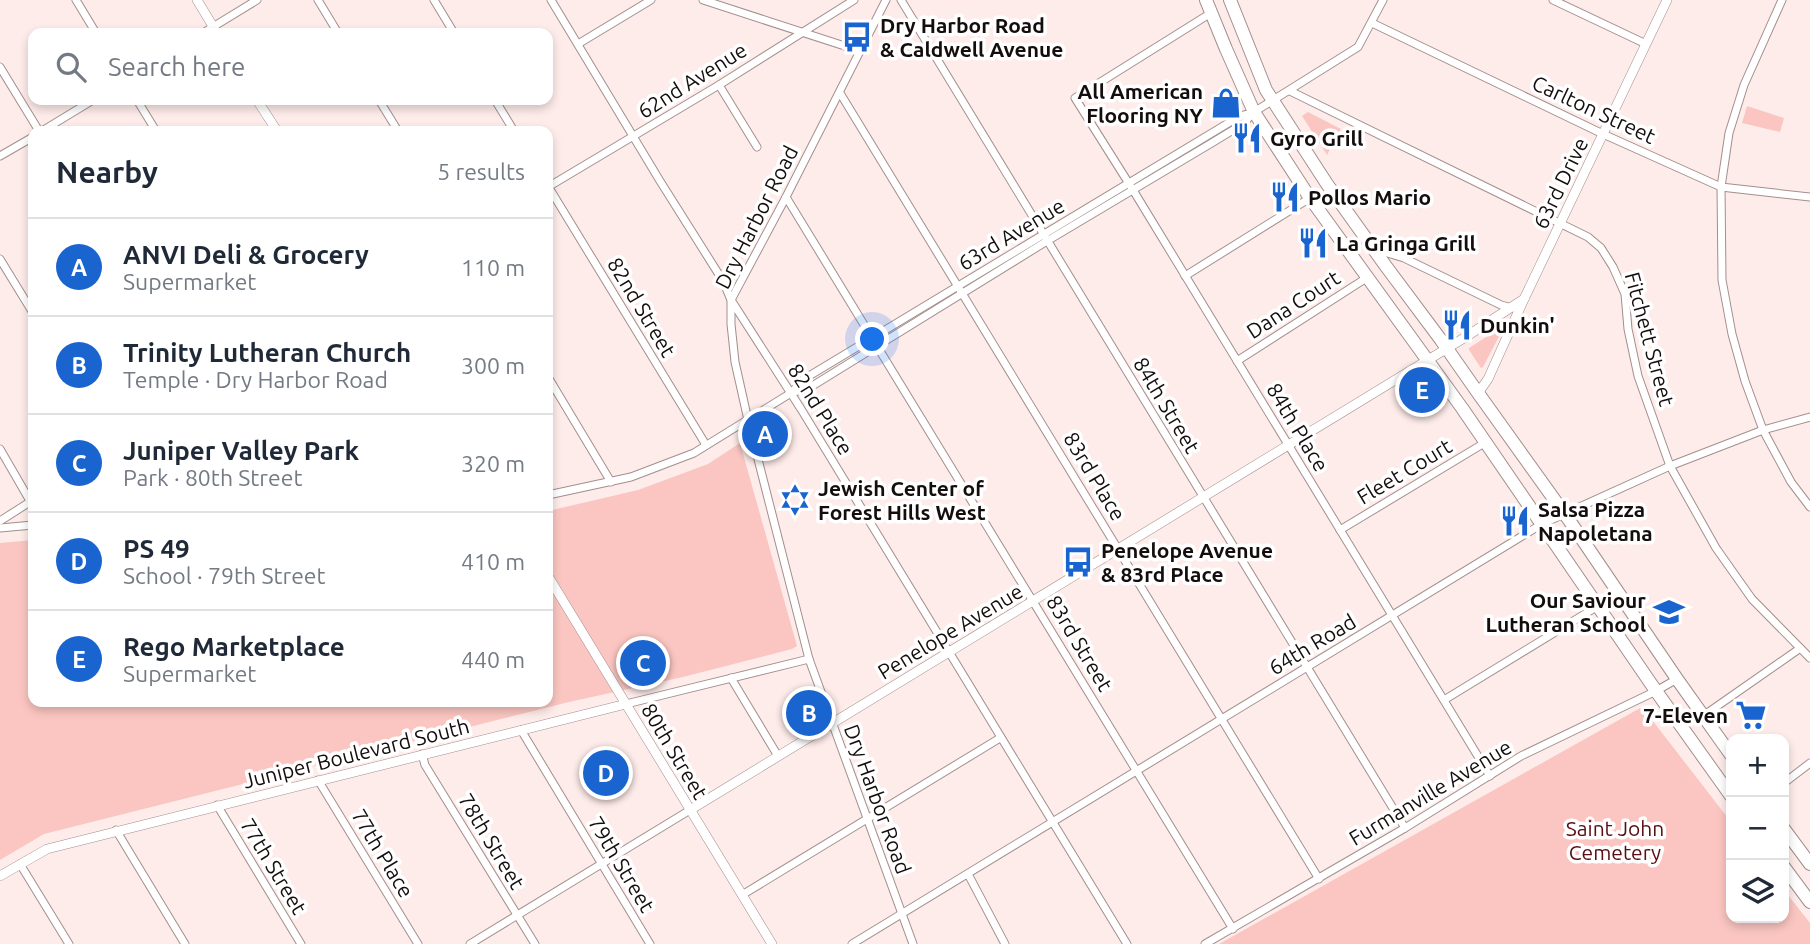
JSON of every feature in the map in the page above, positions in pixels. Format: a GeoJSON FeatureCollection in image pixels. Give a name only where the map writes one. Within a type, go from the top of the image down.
{"type":"FeatureCollection","features":[{"type":"Feature","properties":{"kind":"main road"},"geometry":{"type":"LineString","coordinates":[[1206,0],[1255,112],[1310,198],[1486,442],[1726,789]]}},
{"type":"Feature","properties":{"kind":"main road"},"geometry":{"type":"LineString","coordinates":[[1231,0],[1266,90],[1327,184],[1564,513],[1726,748]]}},
{"type":"Feature","properties":{"kind":"main road"},"geometry":{"type":"LineString","coordinates":[[1789,836],[1810,864]]}},
{"type":"Feature","properties":{"kind":"main road"},"geometry":{"type":"LineString","coordinates":[[1789,874],[1810,902]]}},
{"type":"Feature","properties":{"kind":"street"},"geometry":{"type":"LineString","coordinates":[[76,0],[93,28]]}},
{"type":"Feature","properties":{"kind":"street"},"geometry":{"type":"LineString","coordinates":[[197,0],[214,28]]}},
{"type":"Feature","properties":{"kind":"street"},"geometry":{"type":"LineString","coordinates":[[218,28],[257,0]]}},
{"type":"Feature","properties":{"kind":"street"},"geometry":{"type":"LineString","coordinates":[[318,0],[335,28]]}},
{"type":"Feature","properties":{"kind":"street"},"geometry":{"type":"LineString","coordinates":[[434,0],[451,28]]}},
{"type":"Feature","properties":{"kind":"street","name":"82nd Place"},"geometry":{"type":"LineString","coordinates":[[551,0],[723,281],[731,300],[791,393],[1127,944]]}},
{"type":"Feature","properties":{"kind":"street"},"geometry":{"type":"LineString","coordinates":[[578,44],[651,0]]}},
{"type":"Feature","properties":{"kind":"street"},"geometry":{"type":"LineString","coordinates":[[703,0],[860,51]]}},
{"type":"Feature","properties":{"kind":"street","name":"62nd Avenue"},"geometry":{"type":"LineString","coordinates":[[553,184],[854,0]]}},
{"type":"Feature","properties":{"kind":"street","name":"Dry Harbor Road"},"geometry":{"type":"LineString","coordinates":[[886,0],[731,300],[735,362],[809,659],[913,944]]}},
{"type":"Feature","properties":{"kind":"street","name":"84th Street"},"geometry":{"type":"LineString","coordinates":[[901,0],[1405,828]]}},
{"type":"Feature","properties":{"kind":"street","name":"63rd Avenue"},"geometry":{"type":"LineString","coordinates":[[553,494],[631,477],[694,453],[791,393],[804,379],[961,290],[1131,187],[1240,116],[1255,112],[1273,102],[1358,47],[1383,0]]}},
{"type":"Feature","properties":{"kind":"street"},"geometry":{"type":"LineString","coordinates":[[1553,0],[1646,44]]}},
{"type":"Feature","properties":{"kind":"street","name":"63rd Drive"},"geometry":{"type":"LineString","coordinates":[[1447,348],[1524,299],[1667,0]]}},
{"type":"Feature","properties":{"kind":"street"},"geometry":{"type":"LineString","coordinates":[[1782,0],[1744,86],[1729,133],[1721,187],[1722,280],[1732,334],[1763,430],[1791,482],[1810,508]]}},
{"type":"Feature","properties":{"kind":"street","name":"84th Place"},"geometry":{"type":"LineString","coordinates":[[1211,13],[1075,98],[1490,776]]}},
{"type":"Feature","properties":{"kind":"street","name":"Carlton Street"},"geometry":{"type":"LineString","coordinates":[[1372,23],[1603,134],[1721,187],[1810,197]]}},
{"type":"Feature","properties":{"kind":"street"},"geometry":{"type":"LineString","coordinates":[[0,67],[37,126]]}},
{"type":"Feature","properties":{"kind":"street"},"geometry":{"type":"LineString","coordinates":[[719,85],[757,147]]}},
{"type":"Feature","properties":{"kind":"street","name":"Fitchett Street"},"geometry":{"type":"LineString","coordinates":[[1290,91],[1588,237],[1601,248],[1625,294],[1628,329],[1638,376],[1670,466],[1716,548],[1752,599],[1810,658]]}},
{"type":"Feature","properties":{"kind":"street","name":"83rd Place"},"geometry":{"type":"LineString","coordinates":[[840,93],[1319,879]]}},
{"type":"Feature","properties":{"kind":"street"},"geometry":{"type":"LineString","coordinates":[[49,126],[84,105]]}},
{"type":"Feature","properties":{"kind":"street"},"geometry":{"type":"LineString","coordinates":[[140,105],[153,126]]}},
{"type":"Feature","properties":{"kind":"street"},"geometry":{"type":"LineString","coordinates":[[260,105],[274,126]]}},
{"type":"Feature","properties":{"kind":"street"},"geometry":{"type":"LineString","coordinates":[[382,105],[395,126]]}},
{"type":"Feature","properties":{"kind":"street"},"geometry":{"type":"LineString","coordinates":[[498,105],[511,126]]}},
{"type":"Feature","properties":{"kind":"street"},"geometry":{"type":"LineString","coordinates":[[0,156],[28,139]]}},
{"type":"Feature","properties":{"kind":"street","name":"82nd Street"},"geometry":{"type":"LineString","coordinates":[[553,195],[706,445]]}},
{"type":"Feature","properties":{"kind":"street","name":"83rd Street"},"geometry":{"type":"LineString","coordinates":[[786,197],[1233,929]]}},
{"type":"Feature","properties":{"kind":"street"},"geometry":{"type":"LineString","coordinates":[[1185,275],[1310,198]]}},
{"type":"Feature","properties":{"kind":"street"},"geometry":{"type":"LineString","coordinates":[[1374,249],[1404,258],[1512,308]]}},
{"type":"Feature","properties":{"kind":"street"},"geometry":{"type":"LineString","coordinates":[[0,259],[28,305]]}},
{"type":"Feature","properties":{"kind":"street","name":"Dana Court"},"geometry":{"type":"LineString","coordinates":[[1237,361],[1368,277]]}},
{"type":"Feature","properties":{"kind":"street","name":"63rd Avenue"},"geometry":{"type":"LineString","coordinates":[[791,393],[809,388],[961,290]]}},
{"type":"Feature","properties":{"kind":"street"},"geometry":{"type":"LineString","coordinates":[[1478,393],[1488,379],[1524,299]]}},
{"type":"Feature","properties":{"kind":"street","name":"Penelope Avenue"},"geometry":{"type":"LineString","coordinates":[[470,944],[1447,348]]}},
{"type":"Feature","properties":{"kind":"street"},"geometry":{"type":"LineString","coordinates":[[553,385],[611,482]]}},
{"type":"Feature","properties":{"kind":"street","name":"64th Road"},"geometry":{"type":"LineString","coordinates":[[852,944],[1542,524],[1670,466],[1763,430],[1810,416]]}},
{"type":"Feature","properties":{"kind":"street","name":"Fleet Court"},"geometry":{"type":"LineString","coordinates":[[1340,530],[1486,442]]}},
{"type":"Feature","properties":{"kind":"street"},"geometry":{"type":"LineString","coordinates":[[0,449],[28,494]]}},
{"type":"Feature","properties":{"kind":"street"},"geometry":{"type":"LineString","coordinates":[[0,521],[28,505]]}},
{"type":"Feature","properties":{"kind":"street"},"geometry":{"type":"LineString","coordinates":[[0,528],[28,525]]}},
{"type":"Feature","properties":{"kind":"street","name":"80th Street"},"geometry":{"type":"LineString","coordinates":[[553,584],[772,944]]}},
{"type":"Feature","properties":{"kind":"street"},"geometry":{"type":"LineString","coordinates":[[1444,700],[1598,606]]}},
{"type":"Feature","properties":{"kind":"street"},"geometry":{"type":"LineString","coordinates":[[1703,716],[1799,649]]}},
{"type":"Feature","properties":{"kind":"street","name":"Juniper Boulevard South"},"geometry":{"type":"LineString","coordinates":[[0,876],[47,849],[809,659]]}},
{"type":"Feature","properties":{"kind":"street"},"geometry":{"type":"LineString","coordinates":[[731,678],[778,756]]}},
{"type":"Feature","properties":{"kind":"street","name":"Furmanville Avenue"},"geometry":{"type":"LineString","coordinates":[[1205,944],[1319,879],[1521,757],[1677,679]]}},
{"type":"Feature","properties":{"kind":"street","name":"79th Street"},"geometry":{"type":"LineString","coordinates":[[520,730],[650,944]]}},
{"type":"Feature","properties":{"kind":"street"},"geometry":{"type":"LineString","coordinates":[[742,895],[1000,738]]}},
{"type":"Feature","properties":{"kind":"street","name":"78th Street"},"geometry":{"type":"LineString","coordinates":[[422,754],[425,765],[535,944]]}},
{"type":"Feature","properties":{"kind":"street"},"geometry":{"type":"LineString","coordinates":[[1789,779],[1810,763]]}},
{"type":"Feature","properties":{"kind":"street","name":"77th Place"},"geometry":{"type":"LineString","coordinates":[[318,780],[418,944]]}},
{"type":"Feature","properties":{"kind":"street","name":"77th Street"},"geometry":{"type":"LineString","coordinates":[[217,805],[301,944]]}},
{"type":"Feature","properties":{"kind":"street"},"geometry":{"type":"LineString","coordinates":[[116,831],[185,944]]}},
{"type":"Feature","properties":{"kind":"street"},"geometry":{"type":"LineString","coordinates":[[20,864],[69,944]]}},
{"type":"Feature","properties":{"kind":"street"},"geometry":{"type":"LineString","coordinates":[[968,874],[1005,944]]}},
{"type":"Feature","properties":{"kind":"green space"},"geometry":{"type":"Polygon","coordinates":[[[1747,106],[1784,118],[1780,132],[1742,123],[1747,106]]]}},
{"type":"Feature","properties":{"kind":"green space"},"geometry":{"type":"Polygon","coordinates":[[[1308,112],[1341,129],[1327,155],[1302,116],[1308,112]]]}},
{"type":"Feature","properties":{"kind":"green space"},"geometry":{"type":"Polygon","coordinates":[[[1505,325],[1483,367],[1481,368],[1469,348],[1505,325]]]}},
{"type":"Feature","properties":{"kind":"green space"},"geometry":{"type":"Polygon","coordinates":[[[740,443],[797,646],[683,677],[553,706],[553,510],[638,490],[708,464],[740,443]]]}},
{"type":"Feature","properties":{"kind":"green space"},"geometry":{"type":"Polygon","coordinates":[[[28,540],[28,707],[549,707],[44,834],[0,860],[0,543],[28,540]]]}},
{"type":"Feature","properties":{"kind":"green space","name":"Saint John Cemetery"},"geometry":{"type":"Polygon","coordinates":[[[1642,707],[1726,816],[1726,923],[1789,923],[1789,896],[1810,923],[1810,944],[1219,944],[1642,707]]]}},
{"type":"Feature","properties":{"kind":"place","name":"Dry Harbor Road & Caldwell Avenue"},"geometry":{"type":"Point","coordinates":[857,37]}},
{"type":"Feature","properties":{"kind":"place","name":"All American Flooring NY"},"geometry":{"type":"Point","coordinates":[1226,103]}},
{"type":"Feature","properties":{"kind":"place","name":"Gyro Grill"},"geometry":{"type":"Point","coordinates":[1247,138]}},
{"type":"Feature","properties":{"kind":"place","name":"Pollos Mario"},"geometry":{"type":"Point","coordinates":[1285,197]}},
{"type":"Feature","properties":{"kind":"place","name":"La Gringa Grill"},"geometry":{"type":"Point","coordinates":[1313,243]}},
{"type":"Feature","properties":{"kind":"place","name":"Dunkin'"},"geometry":{"type":"Point","coordinates":[1457,325]}},
{"type":"Feature","properties":{"kind":"place","name":"Rego Marketplace"},"geometry":{"type":"Point","coordinates":[1422,390]}},
{"type":"Feature","properties":{"kind":"place","name":"ANVI Deli & Grocery"},"geometry":{"type":"Point","coordinates":[765,434]}},
{"type":"Feature","properties":{"kind":"place","name":"Jewish Center of Forest Hills West"},"geometry":{"type":"Point","coordinates":[795,500]}},
{"type":"Feature","properties":{"kind":"place","name":"Salsa Pizza Napoletana"},"geometry":{"type":"Point","coordinates":[1515,521]}},
{"type":"Feature","properties":{"kind":"place","name":"Penelope Avenue & 83rd Place"},"geometry":{"type":"Point","coordinates":[1078,562]}},
{"type":"Feature","properties":{"kind":"place","name":"Our Saviour Lutheran School"},"geometry":{"type":"Point","coordinates":[1669,612]}},
{"type":"Feature","properties":{"kind":"place","name":"Juniper Valley Park"},"geometry":{"type":"Point","coordinates":[643,663]}},
{"type":"Feature","properties":{"kind":"place","name":"Trinity Lutheran Church"},"geometry":{"type":"Point","coordinates":[809,713]}},
{"type":"Feature","properties":{"kind":"place","name":"7-Eleven"},"geometry":{"type":"Point","coordinates":[1751,715]}},
{"type":"Feature","properties":{"kind":"place","name":"PS 49"},"geometry":{"type":"Point","coordinates":[606,773]}}]}
